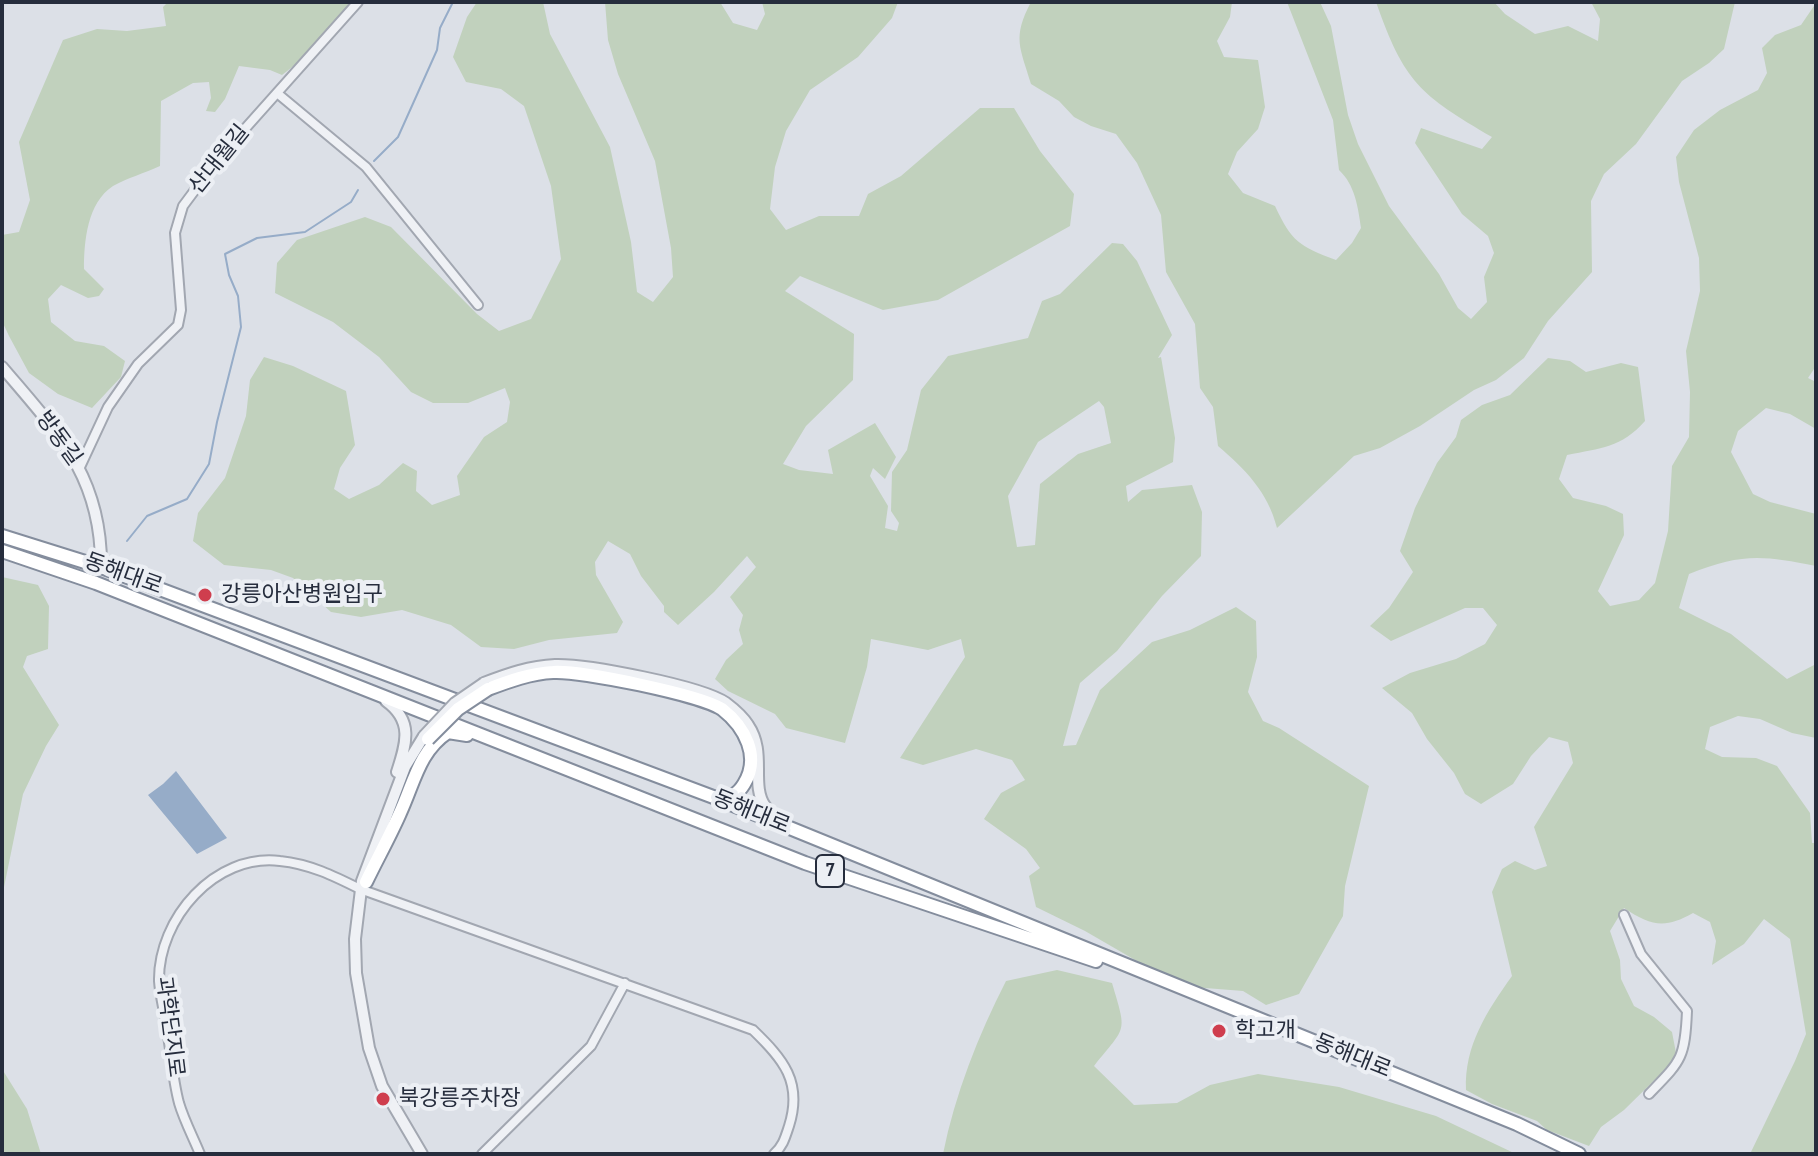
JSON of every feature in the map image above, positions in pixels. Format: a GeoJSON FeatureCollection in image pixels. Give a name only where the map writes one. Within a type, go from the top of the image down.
{"type":"FeatureCollection","features":[{"type":"Feature","properties":{"kind":"highway","name":"동해대로"},"geometry":{"type":"LineString","coordinates":[[2,536],[101,567],[716,798],[1517,1124],[1579,1154]]}},
{"type":"Feature","properties":{"kind":"highway","name":"동해대로"},"geometry":{"type":"LineString","coordinates":[[2,551],[96,583],[326,672],[805,863],[1107,965],[1565,1154]]}},
{"type":"Feature","properties":{"kind":"highway"},"geometry":{"type":"LineString","coordinates":[[96,583],[101,567]]}},
{"type":"Feature","properties":{"kind":"highway"},"geometry":{"type":"LineString","coordinates":[[363,884],[426,738],[486,686],[527,676],[555,671],[597,676],[690,696],[720,708],[739,726],[753,757],[750,774],[740,791],[729,798],[716,798]]}},
{"type":"Feature","properties":{"kind":"highway"},"geometry":{"type":"LineString","coordinates":[[363,884],[401,812],[421,760],[437,739],[448,732],[460,732],[555,765]]}},
{"type":"Feature","properties":{"kind":"street","name":"산대월길"},"geometry":{"type":"LineString","coordinates":[[80,467],[108,407],[138,364],[178,325],[181,310],[175,233],[183,206],[218,159],[358,2]]}},
{"type":"Feature","properties":{"kind":"street"},"geometry":{"type":"LineString","coordinates":[[277,93],[366,167],[478,305]]}},
{"type":"Feature","properties":{"kind":"street","name":"방동길"},"geometry":{"type":"LineString","coordinates":[[2,367],[42,414],[80,467],[96,509],[101,535],[101,567]]}},
{"type":"Feature","properties":{"kind":"street"},"geometry":{"type":"LineString","coordinates":[[486,686],[510,673],[539,667],[572,666],[685,688],[725,703],[747,723],[756,739],[760,755],[761,798],[785,827]]}},
{"type":"Feature","properties":{"kind":"street"},"geometry":{"type":"LineString","coordinates":[[326,672],[381,698],[397,709],[405,725],[404,748],[376,824],[363,884],[355,939],[356,973],[369,1048],[382,1086],[422,1154]]}},
{"type":"Feature","properties":{"kind":"street","name":"과학단지로"},"geometry":{"type":"LineString","coordinates":[[200,1154],[179,1102],[159,980],[165,942],[179,913],[219,874],[246,864],[277,860],[317,868],[363,884],[753,1030],[778,1054],[792,1077],[794,1112],[782,1146],[774,1154]]}},
{"type":"Feature","properties":{"kind":"street"},"geometry":{"type":"LineString","coordinates":[[1624,915],[1641,954],[1687,1011],[1686,1040],[1679,1063],[1649,1094]]}},
{"type":"Feature","properties":{"kind":"street"},"geometry":{"type":"LineString","coordinates":[[482,1154],[591,1046],[625,983]]}},
{"type":"Feature","properties":{"kind":"green space"},"geometry":{"type":"Polygon","coordinates":[[[168,2],[353,2],[320,41],[282,75],[270,70],[239,66],[225,99],[215,112],[206,111],[211,98],[209,82],[193,83],[161,101],[160,166],[113,186],[104,193],[92,213],[84,269],[104,289],[99,296],[88,298],[61,285],[48,299],[51,322],[75,341],[104,346],[125,361],[121,377],[92,408],[58,394],[29,373],[2,321],[2,235],[19,232],[30,200],[19,142],[63,40],[97,29],[127,31],[166,26],[163,7],[168,2]]]}},
{"type":"Feature","properties":{"kind":"green space"},"geometry":{"type":"Polygon","coordinates":[[[477,2],[543,2],[550,34],[610,147],[631,242],[637,292],[653,302],[673,277],[671,248],[655,161],[618,74],[608,40],[605,2],[720,2],[733,23],[757,30],[765,14],[762,2],[898,2],[892,18],[858,57],[810,90],[786,131],[775,167],[770,209],[786,230],[819,216],[859,216],[868,194],[901,176],[980,108],[1014,108],[1040,151],[1074,194],[1070,226],[938,300],[883,310],[800,276],[785,291],[854,334],[853,380],[806,426],[783,464],[799,470],[833,474],[828,450],[875,423],[896,457],[885,479],[873,468],[870,476],[888,506],[885,528],[897,531],[899,523],[891,511],[892,472],[907,450],[921,390],[948,356],[1028,338],[1042,301],[1060,294],[1112,243],[1123,244],[1137,261],[1172,335],[1158,358],[1161,357],[1175,438],[1173,462],[1126,486],[1128,502],[1142,490],[1192,485],[1202,512],[1201,556],[1162,596],[1117,651],[1080,683],[1063,746],[1076,745],[1100,690],[1152,642],[1190,630],[1236,607],[1256,621],[1257,657],[1248,692],[1263,721],[1369,786],[1345,886],[1343,916],[1299,994],[1266,1005],[1243,991],[1180,986],[1085,931],[1036,907],[1029,876],[1040,868],[1026,849],[984,819],[1001,793],[1025,780],[1012,760],[976,749],[923,765],[900,758],[965,657],[961,639],[928,650],[871,639],[867,667],[845,743],[786,728],[775,714],[728,691],[715,679],[726,660],[743,644],[739,630],[743,615],[730,597],[756,567],[747,556],[678,625],[664,612],[664,606],[641,576],[630,554],[608,541],[595,562],[596,575],[623,622],[617,633],[549,640],[514,649],[481,647],[451,625],[402,610],[361,617],[331,612],[293,578],[271,570],[224,565],[193,541],[198,513],[225,478],[246,416],[250,380],[264,357],[293,366],[346,391],[355,445],[340,468],[334,489],[349,499],[379,485],[403,463],[417,471],[416,491],[432,505],[460,495],[457,476],[484,437],[507,422],[510,402],[505,388],[468,403],[433,403],[411,392],[379,357],[333,322],[275,293],[277,263],[297,240],[365,217],[391,227],[477,314],[499,331],[531,319],[561,259],[551,186],[524,106],[501,89],[466,82],[453,57],[467,17],[477,2]],[[1099,401],[1038,442],[1008,496],[1017,547],[1035,545],[1040,484],[1078,454],[1111,443],[1104,407],[1099,401]]]}},
{"type":"Feature","properties":{"kind":"green space"},"geometry":{"type":"Polygon","coordinates":[[[1031,2],[1232,2],[1230,17],[1217,41],[1224,57],[1258,60],[1265,107],[1258,129],[1237,152],[1228,174],[1243,193],[1275,206],[1286,228],[1298,241],[1336,260],[1361,228],[1359,212],[1352,189],[1339,170],[1333,120],[1287,2],[1320,2],[1331,26],[1348,115],[1358,144],[1389,206],[1439,274],[1458,308],[1471,319],[1487,302],[1484,277],[1494,253],[1488,236],[1462,214],[1415,143],[1421,128],[1482,149],[1492,137],[1447,109],[1418,84],[1396,51],[1376,2],[1494,2],[1505,14],[1535,34],[1568,26],[1598,41],[1600,19],[1591,2],[1735,2],[1724,49],[1682,81],[1636,144],[1604,174],[1591,201],[1592,272],[1548,321],[1524,358],[1496,380],[1474,390],[1420,426],[1380,448],[1354,456],[1277,528],[1268,503],[1254,482],[1218,446],[1213,407],[1200,388],[1195,324],[1166,272],[1161,215],[1137,163],[1116,134],[1074,117],[1059,101],[1031,84],[1021,51],[1020,34],[1031,2]]]}},
{"type":"Feature","properties":{"kind":"green space"},"geometry":{"type":"Polygon","coordinates":[[[1816,3],[1816,366],[1808,378],[1816,382],[1816,429],[1790,414],[1766,408],[1738,431],[1731,452],[1753,494],[1770,502],[1816,514],[1816,566],[1766,558],[1723,562],[1689,574],[1679,608],[1731,634],[1787,679],[1816,664],[1816,738],[1792,733],[1760,719],[1738,716],[1710,727],[1705,749],[1722,757],[1756,758],[1777,766],[1810,813],[1812,843],[1816,843],[1816,1154],[1750,1154],[1806,1034],[1790,939],[1764,919],[1744,944],[1712,965],[1716,941],[1710,922],[1693,913],[1674,922],[1650,922],[1624,908],[1610,931],[1620,960],[1621,979],[1634,1006],[1672,1032],[1677,1058],[1624,1110],[1601,1127],[1589,1146],[1547,1130],[1537,1121],[1492,1104],[1466,1090],[1466,1074],[1473,1044],[1494,1002],[1512,976],[1492,892],[1502,869],[1515,861],[1535,870],[1547,866],[1534,827],[1573,763],[1568,742],[1549,737],[1531,756],[1513,784],[1481,804],[1465,794],[1412,713],[1382,688],[1410,673],[1456,659],[1485,644],[1497,625],[1483,608],[1465,608],[1391,641],[1370,626],[1389,608],[1413,572],[1400,551],[1415,508],[1437,463],[1456,437],[1461,420],[1482,405],[1510,395],[1548,358],[1570,361],[1586,372],[1621,363],[1638,367],[1645,421],[1619,442],[1567,455],[1559,479],[1573,498],[1606,506],[1623,514],[1624,535],[1598,591],[1610,606],[1639,600],[1655,583],[1668,531],[1672,466],[1689,437],[1690,392],[1686,351],[1700,291],[1699,258],[1679,182],[1676,157],[1694,130],[1720,110],[1758,90],[1767,73],[1762,48],[1775,35],[1801,25],[1816,3]]]}},
{"type":"Feature","properties":{"kind":"green space"},"geometry":{"type":"Polygon","coordinates":[[[2,577],[38,585],[49,606],[48,649],[27,656],[23,667],[59,725],[23,794],[2,897],[2,577]]]}},
{"type":"Feature","properties":{"kind":"green space"},"geometry":{"type":"Polygon","coordinates":[[[1057,970],[1112,983],[1121,1028],[1094,1066],[1134,1105],[1177,1103],[1210,1085],[1258,1074],[1339,1087],[1436,1116],[1516,1154],[943,1154],[968,1066],[1006,981],[1057,970]]]}},
{"type":"Feature","properties":{"kind":"green space"},"geometry":{"type":"Polygon","coordinates":[[[2,1069],[27,1109],[41,1154],[2,1154],[2,1069]]]}},
{"type":"Feature","properties":{"kind":"water"},"geometry":{"type":"Polygon","coordinates":[[[176,771],[227,838],[197,854],[148,795],[176,771]]]}},
{"type":"Feature","properties":{"kind":"waterway"},"geometry":{"type":"LineString","coordinates":[[374,161],[398,137],[437,50],[440,28],[453,2]]}},
{"type":"Feature","properties":{"kind":"waterway"},"geometry":{"type":"LineString","coordinates":[[127,541],[147,516],[187,499],[209,464],[241,327],[238,296],[225,254],[257,238],[305,232],[351,202],[358,190]]}},
{"type":"Feature","properties":{"kind":"place","name":"강릉아산병원입구"},"geometry":{"type":"Point","coordinates":[205,595]}},
{"type":"Feature","properties":{"kind":"place","name":"학고개"},"geometry":{"type":"Point","coordinates":[1219,1031]}},
{"type":"Feature","properties":{"kind":"place","name":"북강릉주차장"},"geometry":{"type":"Point","coordinates":[383,1099]}}]}
